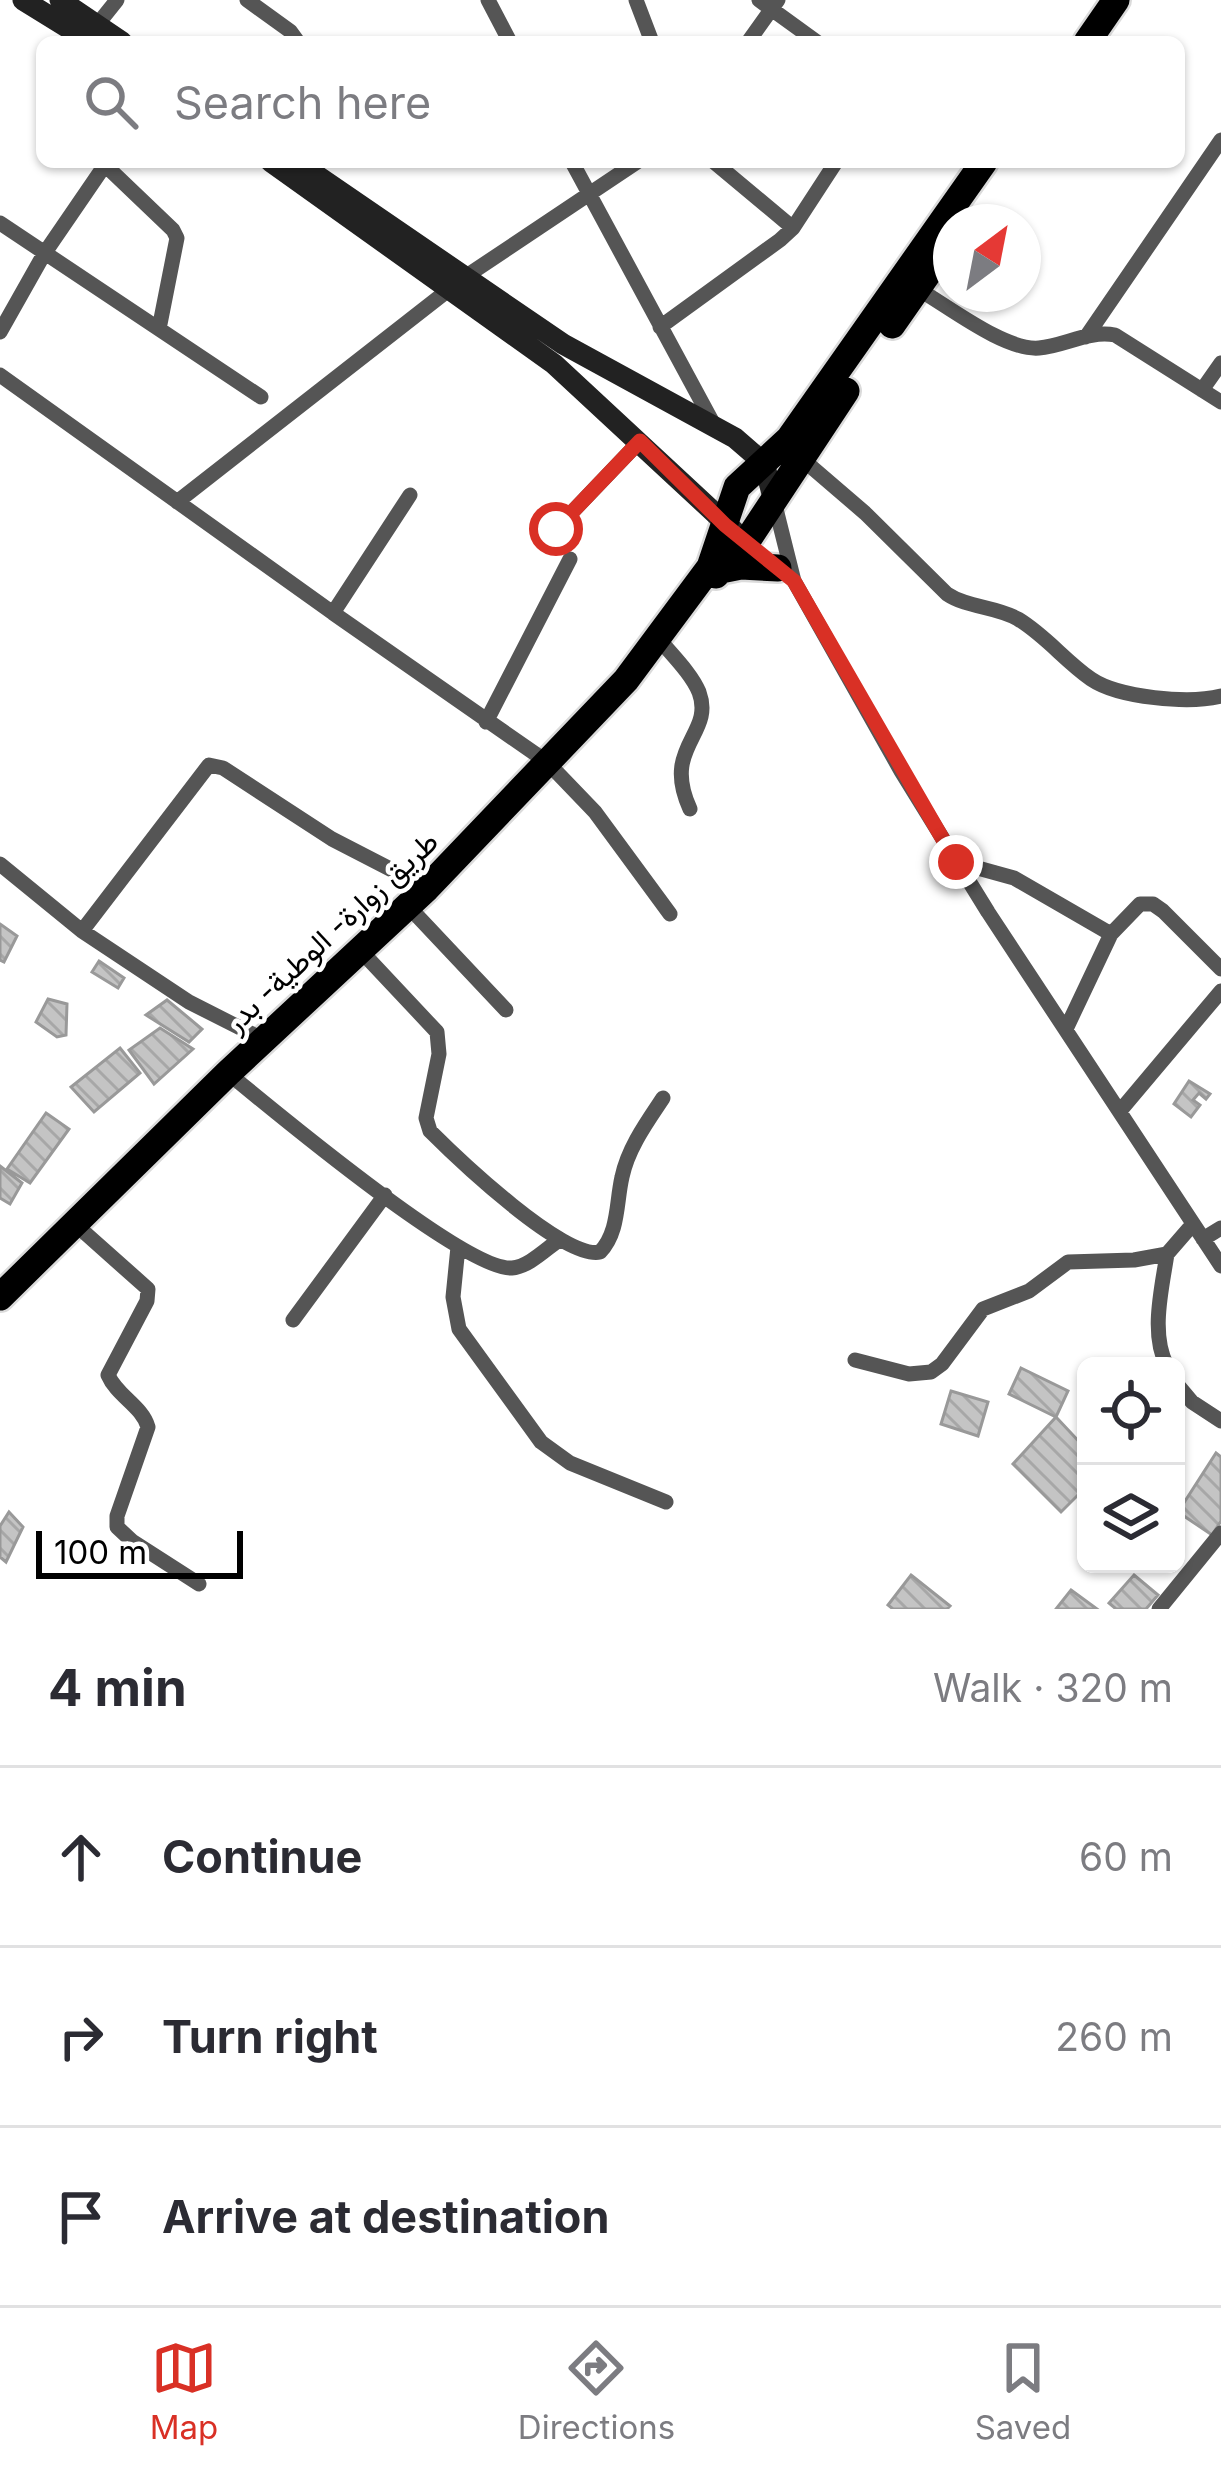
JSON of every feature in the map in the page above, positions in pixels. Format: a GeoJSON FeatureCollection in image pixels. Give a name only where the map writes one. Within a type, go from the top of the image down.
{"type":"FeatureCollection","features":[{"type":"Feature","properties":{"kind":"highway"},"geometry":{"type":"LineString","coordinates":[[1069,36],[1094,0]]}},
{"type":"Feature","properties":{"kind":"highway"},"geometry":{"type":"LineString","coordinates":[[1091,36],[1116,0]]}},
{"type":"Feature","properties":{"kind":"highway"},"geometry":{"type":"LineString","coordinates":[[690,598],[721,570],[736,533],[729,505],[737,488],[784,445],[812,409],[980,168]]}},
{"type":"Feature","properties":{"kind":"highway"},"geometry":{"type":"LineString","coordinates":[[976,204],[1001,168]]}},
{"type":"Feature","properties":{"kind":"highway"},"geometry":{"type":"LineString","coordinates":[[690,598],[718,552],[774,500],[933,267]]}},
{"type":"Feature","properties":{"kind":"highway"},"geometry":{"type":"LineString","coordinates":[[721,570],[741,566],[786,574]]}},
{"type":"Feature","properties":{"kind":"highway","name":"طريق زوارة- الوطية- بدر"},"geometry":{"type":"LineString","coordinates":[[0,1297],[228,1073],[418,897],[626,680],[690,598]]}},
{"type":"Feature","properties":{"kind":"street"},"geometry":{"type":"LineString","coordinates":[[23,0],[94,34]]}},
{"type":"Feature","properties":{"kind":"street"},"geometry":{"type":"LineString","coordinates":[[60,0],[94,34]]}},
{"type":"Feature","properties":{"kind":"street"},"geometry":{"type":"LineString","coordinates":[[94,34],[116,0]]}},
{"type":"Feature","properties":{"kind":"street"},"geometry":{"type":"LineString","coordinates":[[247,0],[294,36]]}},
{"type":"Feature","properties":{"kind":"street"},"geometry":{"type":"LineString","coordinates":[[488,0],[507,36]]}},
{"type":"Feature","properties":{"kind":"street"},"geometry":{"type":"LineString","coordinates":[[636,0],[650,36]]}},
{"type":"Feature","properties":{"kind":"street"},"geometry":{"type":"LineString","coordinates":[[751,36],[769,4],[809,36]]}},
{"type":"Feature","properties":{"kind":"street"},"geometry":{"type":"LineString","coordinates":[[1086,337],[1221,140]]}},
{"type":"Feature","properties":{"kind":"street"},"geometry":{"type":"LineString","coordinates":[[0,332],[44,254],[103,168]]}},
{"type":"Feature","properties":{"kind":"street"},"geometry":{"type":"LineString","coordinates":[[110,168],[177,238],[159,329]]}},
{"type":"Feature","properties":{"kind":"street"},"geometry":{"type":"LineString","coordinates":[[280,168],[458,283],[747,446],[764,463],[786,574]]}},
{"type":"Feature","properties":{"kind":"street"},"geometry":{"type":"LineString","coordinates":[[305,168],[458,283],[554,364],[786,574],[956,862],[1221,1266]]}},
{"type":"Feature","properties":{"kind":"street"},"geometry":{"type":"LineString","coordinates":[[575,168],[715,426]]}},
{"type":"Feature","properties":{"kind":"street"},"geometry":{"type":"LineString","coordinates":[[177,502],[458,283],[628,168]]}},
{"type":"Feature","properties":{"kind":"street"},"geometry":{"type":"LineString","coordinates":[[721,168],[793,228]]}},
{"type":"Feature","properties":{"kind":"street"},"geometry":{"type":"LineString","coordinates":[[660,327],[793,228],[832,168]]}},
{"type":"Feature","properties":{"kind":"street"},"geometry":{"type":"LineString","coordinates":[[0,223],[261,397]]}},
{"type":"Feature","properties":{"kind":"street"},"geometry":{"type":"LineString","coordinates":[[918,289],[1021,347],[1114,334],[1221,402]]}},
{"type":"Feature","properties":{"kind":"street"},"geometry":{"type":"LineString","coordinates":[[1202,390],[1221,363]]}},
{"type":"Feature","properties":{"kind":"street"},"geometry":{"type":"LineString","coordinates":[[0,376],[547,763],[595,812],[670,914]]}},
{"type":"Feature","properties":{"kind":"street"},"geometry":{"type":"LineString","coordinates":[[556,529],[640,441]]}},
{"type":"Feature","properties":{"kind":"street"},"geometry":{"type":"LineString","coordinates":[[801,458],[865,512],[947,594],[1011,615],[1057,646],[1094,681],[1137,695],[1221,696]]}},
{"type":"Feature","properties":{"kind":"street"},"geometry":{"type":"LineString","coordinates":[[333,613],[410,495]]}},
{"type":"Feature","properties":{"kind":"street"},"geometry":{"type":"LineString","coordinates":[[486,722],[570,559]]}},
{"type":"Feature","properties":{"kind":"street"},"geometry":{"type":"LineString","coordinates":[[658,639],[697,687],[701,700],[698,725],[680,761],[678,776],[690,809]]}},
{"type":"Feature","properties":{"kind":"street"},"geometry":{"type":"LineString","coordinates":[[82,931],[209,765],[223,768],[418,897],[506,1010]]}},
{"type":"Feature","properties":{"kind":"street"},"geometry":{"type":"LineString","coordinates":[[956,862],[1014,878],[1112,934]]}},
{"type":"Feature","properties":{"kind":"street"},"geometry":{"type":"LineString","coordinates":[[2,871],[189,1002],[263,1040]]}},
{"type":"Feature","properties":{"kind":"street"},"geometry":{"type":"LineString","coordinates":[[1066,1029],[1112,934],[1140,904],[1153,904],[1221,969]]}},
{"type":"Feature","properties":{"kind":"street"},"geometry":{"type":"LineString","coordinates":[[360,950],[437,1032],[439,1054],[426,1118],[430,1131],[560,1240],[592,1255],[604,1248],[612,1234],[630,1154],[663,1098]]}},
{"type":"Feature","properties":{"kind":"street"},"geometry":{"type":"LineString","coordinates":[[1120,1111],[1221,991]]}},
{"type":"Feature","properties":{"kind":"street"},"geometry":{"type":"LineString","coordinates":[[228,1073],[385,1195],[490,1266],[520,1267],[560,1240]]}},
{"type":"Feature","properties":{"kind":"street"},"geometry":{"type":"LineString","coordinates":[[293,1320],[385,1195]]}},
{"type":"Feature","properties":{"kind":"street"},"geometry":{"type":"LineString","coordinates":[[75,1224],[148,1289],[147,1301],[108,1376],[148,1427],[117,1527],[200,1584]]}},
{"type":"Feature","properties":{"kind":"street"},"geometry":{"type":"LineString","coordinates":[[855,1360],[909,1374],[931,1372],[983,1309],[1029,1291],[1054,1269],[1082,1259],[1134,1260],[1167,1254],[1198,1231],[1221,1228]]}},
{"type":"Feature","properties":{"kind":"street"},"geometry":{"type":"LineString","coordinates":[[458,1247],[453,1298],[459,1329],[541,1442],[570,1463],[666,1502]]}},
{"type":"Feature","properties":{"kind":"street"},"geometry":{"type":"LineString","coordinates":[[1162,1357],[1159,1311],[1167,1254]]}},
{"type":"Feature","properties":{"kind":"street"},"geometry":{"type":"LineString","coordinates":[[1185,1394],[1221,1421]]}},
{"type":"Feature","properties":{"kind":"street"},"geometry":{"type":"LineString","coordinates":[[1159,1609],[1221,1533]]}},
{"type":"Feature","properties":{"kind":"building"},"geometry":{"type":"Polygon","coordinates":[[[0,924],[17,936],[4,962],[0,960],[0,924]]]}},
{"type":"Feature","properties":{"kind":"building"},"geometry":{"type":"Polygon","coordinates":[[[99,961],[124,978],[118,988],[92,972],[99,961]]]}},
{"type":"Feature","properties":{"kind":"building"},"geometry":{"type":"Polygon","coordinates":[[[48,999],[67,1004],[66,1035],[57,1037],[36,1022],[48,999]]]}},
{"type":"Feature","properties":{"kind":"building"},"geometry":{"type":"Polygon","coordinates":[[[167,1000],[202,1029],[189,1042],[146,1015],[167,1000]]]}},
{"type":"Feature","properties":{"kind":"building"},"geometry":{"type":"Polygon","coordinates":[[[160,1028],[193,1049],[154,1084],[129,1050],[160,1028]]]}},
{"type":"Feature","properties":{"kind":"building"},"geometry":{"type":"Polygon","coordinates":[[[120,1048],[140,1073],[94,1112],[71,1087],[120,1048]]]}},
{"type":"Feature","properties":{"kind":"building"},"geometry":{"type":"Polygon","coordinates":[[[1189,1081],[1210,1094],[1206,1099],[1199,1093],[1193,1100],[1200,1105],[1191,1117],[1174,1104],[1189,1081]]]}},
{"type":"Feature","properties":{"kind":"building"},"geometry":{"type":"Polygon","coordinates":[[[46,1113],[69,1129],[30,1183],[7,1169],[46,1113]]]}},
{"type":"Feature","properties":{"kind":"building"},"geometry":{"type":"Polygon","coordinates":[[[0,1166],[22,1183],[10,1204],[0,1198],[0,1166]]]}},
{"type":"Feature","properties":{"kind":"building"},"geometry":{"type":"Polygon","coordinates":[[[1021,1368],[1068,1391],[1056,1417],[1009,1394],[1021,1368]]]}},
{"type":"Feature","properties":{"kind":"building"},"geometry":{"type":"Polygon","coordinates":[[[951,1391],[988,1402],[978,1436],[941,1424],[951,1391]]]}},
{"type":"Feature","properties":{"kind":"building"},"geometry":{"type":"Polygon","coordinates":[[[1056,1417],[1077,1439],[1077,1496],[1061,1512],[1013,1464],[1056,1417]]]}},
{"type":"Feature","properties":{"kind":"building"},"geometry":{"type":"Polygon","coordinates":[[[1216,1453],[1221,1457],[1221,1521],[1212,1535],[1185,1517],[1185,1501],[1216,1453]]]}},
{"type":"Feature","properties":{"kind":"building"},"geometry":{"type":"Polygon","coordinates":[[[9,1512],[23,1527],[6,1562],[0,1557],[0,1526],[9,1512]]]}},
{"type":"Feature","properties":{"kind":"building"},"geometry":{"type":"Polygon","coordinates":[[[911,1575],[950,1606],[893,1609],[888,1605],[911,1575]]]}},
{"type":"Feature","properties":{"kind":"building"},"geometry":{"type":"Polygon","coordinates":[[[1134,1575],[1158,1595],[1146,1609],[1116,1609],[1109,1603],[1134,1575]]]}},
{"type":"Feature","properties":{"kind":"building"},"geometry":{"type":"Polygon","coordinates":[[[1071,1590],[1097,1609],[1056,1609],[1071,1590]]]}},
{"type":"Feature","properties":{"kind":"route"},"geometry":{"type":"LineString","coordinates":[[556,529],[640,441],[725,525],[794,581],[956,862]]}}]}
